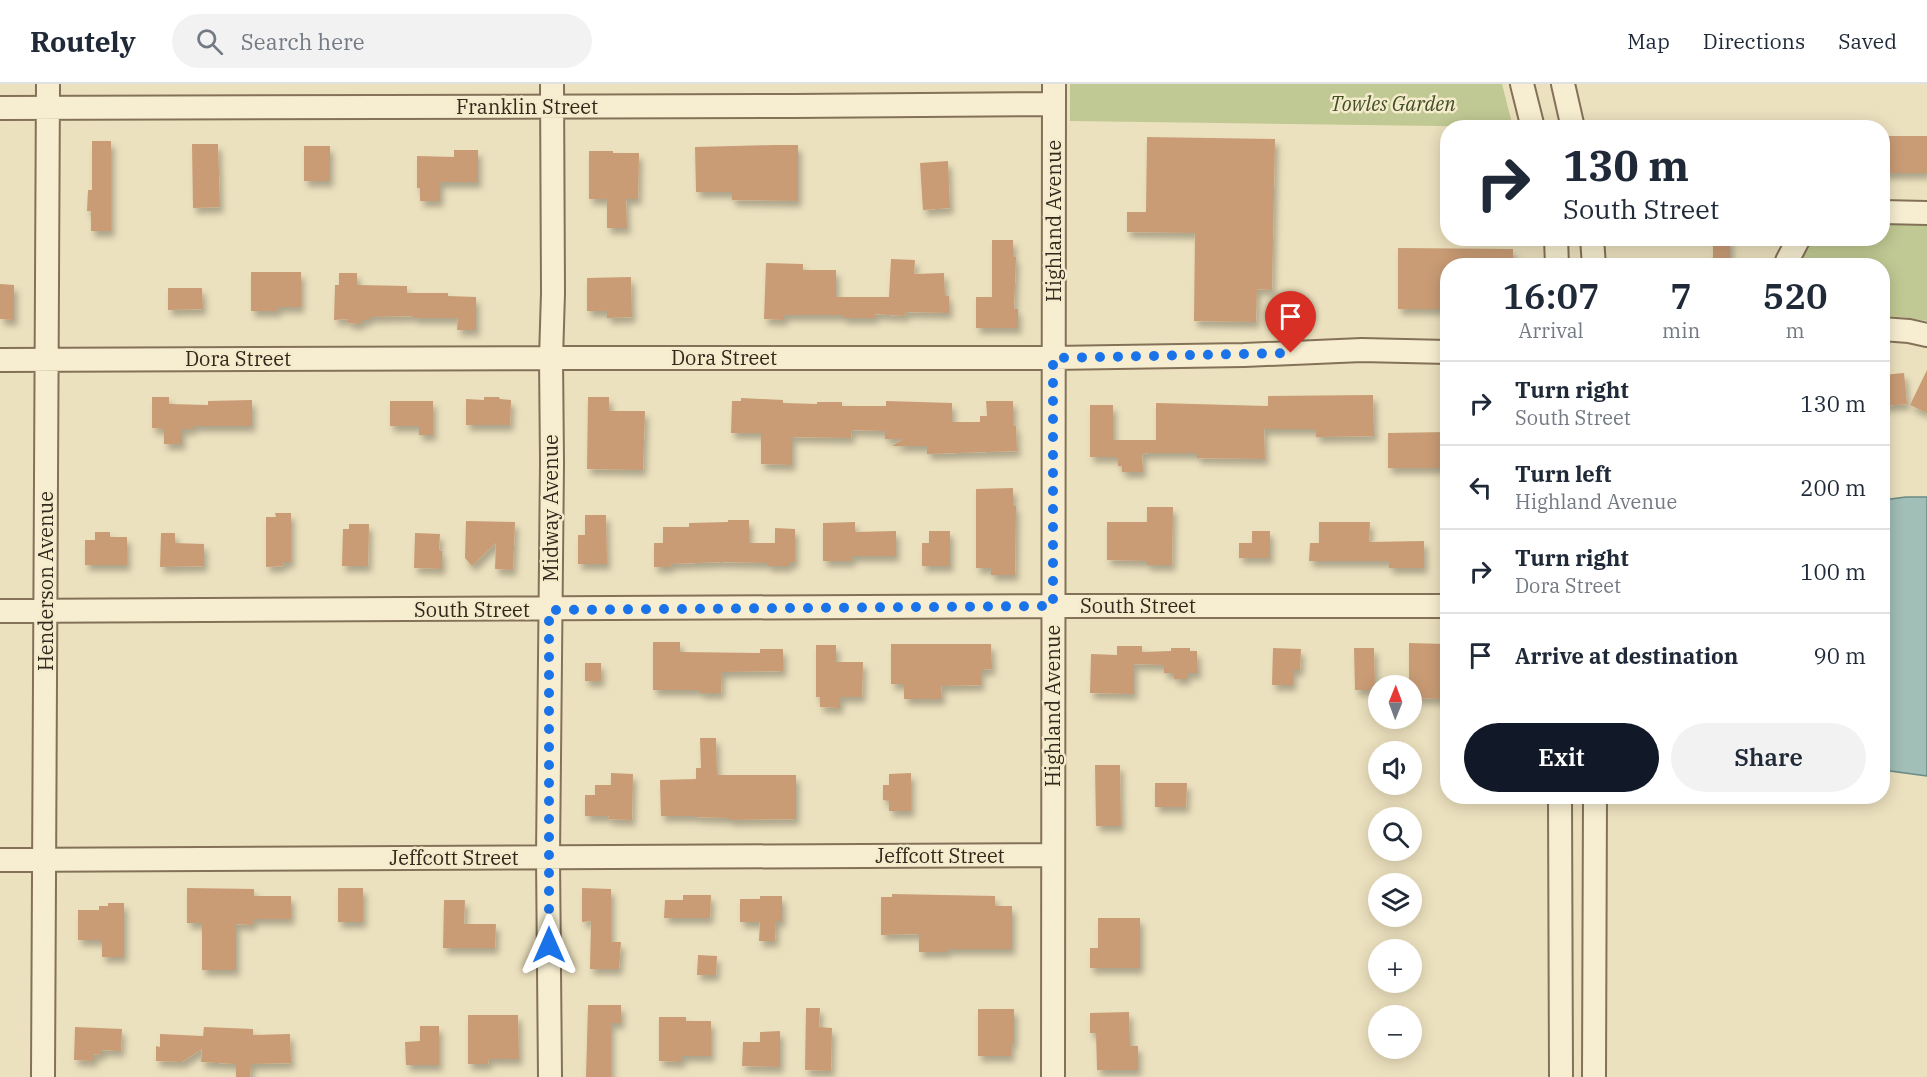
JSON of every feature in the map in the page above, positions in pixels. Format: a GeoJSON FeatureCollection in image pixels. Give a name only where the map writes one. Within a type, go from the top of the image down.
{"type":"FeatureCollection","features":[{"type":"Feature","properties":{"kind":"street","name":"Henderson Avenue"},"geometry":{"type":"LineString","coordinates":[[43,1077],[48,84]]}},
{"type":"Feature","properties":{"kind":"street","name":"Midway Avenue"},"geometry":{"type":"LineString","coordinates":[[550,1077],[548,856],[553,293],[552,84]]}},
{"type":"Feature","properties":{"kind":"street"},"geometry":{"type":"LineString","coordinates":[[1522,84],[1531,120]]}},
{"type":"Feature","properties":{"kind":"street"},"geometry":{"type":"LineString","coordinates":[[1563,84],[1571,120]]}},
{"type":"Feature","properties":{"kind":"street","name":"Franklin Street"},"geometry":{"type":"LineString","coordinates":[[0,108],[552,106],[1054,94]]}},
{"type":"Feature","properties":{"kind":"street","name":"Highland Avenue"},"geometry":{"type":"LineString","coordinates":[[1053,1077],[1054,94]]}},
{"type":"Feature","properties":{"kind":"street"},"geometry":{"type":"LineString","coordinates":[[1890,212],[1927,213]]}},
{"type":"Feature","properties":{"kind":"street"},"geometry":{"type":"LineString","coordinates":[[1890,330],[1927,335]]}},
{"type":"Feature","properties":{"kind":"street","name":"Dora Street"},"geometry":{"type":"LineString","coordinates":[[0,360],[1053,358],[1244,355],[1362,350],[1440,352]]}},
{"type":"Feature","properties":{"kind":"street","name":"South Street"},"geometry":{"type":"LineString","coordinates":[[0,611],[1440,606]]}},
{"type":"Feature","properties":{"kind":"street"},"geometry":{"type":"LineString","coordinates":[[1560,804],[1561,1077]]}},
{"type":"Feature","properties":{"kind":"street"},"geometry":{"type":"LineString","coordinates":[[1594,1077],[1595,804]]}},
{"type":"Feature","properties":{"kind":"street","name":"Jeffcott Street"},"geometry":{"type":"LineString","coordinates":[[0,860],[1052,855]]}},
{"type":"Feature","properties":{"kind":"green space","name":"Towles Garden"},"geometry":{"type":"Polygon","coordinates":[[[1070,84],[1502,84],[1511,120],[1440,120],[1440,126],[1070,121],[1070,84]]]}},
{"type":"Feature","properties":{"kind":"green space"},"geometry":{"type":"Polygon","coordinates":[[[1890,224],[1927,224],[1927,321],[1890,316],[1890,258],[1800,258],[1806,246],[1890,246],[1890,224]]]}},
{"type":"Feature","properties":{"kind":"water"},"geometry":{"type":"Polygon","coordinates":[[[1927,497],[1927,776],[1890,771],[1890,499],[1927,497]]]}},
{"type":"Feature","properties":{"kind":"building"},"geometry":{"type":"Polygon","coordinates":[[[1890,136],[1927,136],[1927,173],[1890,173],[1890,136]]]}},
{"type":"Feature","properties":{"kind":"building"},"geometry":{"type":"Polygon","coordinates":[[[1147,137],[1275,139],[1272,290],[1257,289],[1256,322],[1194,321],[1195,233],[1127,232],[1127,212],[1146,212],[1147,137]]]}},
{"type":"Feature","properties":{"kind":"building"},"geometry":{"type":"Polygon","coordinates":[[[92,141],[111,141],[111,231],[91,231],[91,211],[87,211],[88,190],[92,190],[92,141]]]}},
{"type":"Feature","properties":{"kind":"building"},"geometry":{"type":"Polygon","coordinates":[[[192,144],[218,144],[220,207],[193,208],[192,144]]]}},
{"type":"Feature","properties":{"kind":"building"},"geometry":{"type":"Polygon","coordinates":[[[798,145],[798,201],[732,200],[732,192],[696,192],[695,147],[798,145]]]}},
{"type":"Feature","properties":{"kind":"building"},"geometry":{"type":"Polygon","coordinates":[[[304,146],[330,146],[330,181],[304,181],[304,146]]]}},
{"type":"Feature","properties":{"kind":"building"},"geometry":{"type":"Polygon","coordinates":[[[454,150],[478,150],[478,182],[440,182],[440,201],[420,201],[420,188],[417,188],[417,156],[454,157],[454,150]]]}},
{"type":"Feature","properties":{"kind":"building"},"geometry":{"type":"Polygon","coordinates":[[[589,151],[639,153],[638,199],[626,199],[627,228],[607,228],[607,199],[589,199],[589,151]]]}},
{"type":"Feature","properties":{"kind":"building"},"geometry":{"type":"Polygon","coordinates":[[[948,161],[950,208],[923,210],[920,163],[948,161]]]}},
{"type":"Feature","properties":{"kind":"building"},"geometry":{"type":"Polygon","coordinates":[[[992,240],[1013,240],[1013,257],[1016,257],[1014,309],[1018,309],[1018,328],[976,328],[976,297],[992,297],[992,240]]]}},
{"type":"Feature","properties":{"kind":"building"},"geometry":{"type":"Polygon","coordinates":[[[1713,246],[1730,246],[1730,258],[1713,258],[1713,246]]]}},
{"type":"Feature","properties":{"kind":"building"},"geometry":{"type":"Polygon","coordinates":[[[1398,248],[1513,249],[1513,258],[1440,258],[1440,309],[1398,309],[1398,248]]]}},
{"type":"Feature","properties":{"kind":"building"},"geometry":{"type":"Polygon","coordinates":[[[891,259],[915,260],[914,274],[944,273],[945,296],[949,296],[949,313],[906,312],[905,316],[875,314],[875,318],[843,318],[843,315],[784,315],[784,320],[764,319],[766,263],[803,264],[803,270],[836,270],[836,297],[889,297],[891,259]]]}},
{"type":"Feature","properties":{"kind":"building"},"geometry":{"type":"Polygon","coordinates":[[[251,272],[301,272],[301,307],[278,307],[278,311],[251,311],[251,272]]]}},
{"type":"Feature","properties":{"kind":"building"},"geometry":{"type":"Polygon","coordinates":[[[339,273],[357,273],[357,285],[407,286],[407,293],[448,293],[448,296],[476,297],[476,330],[457,330],[458,318],[369,317],[369,320],[361,320],[361,324],[348,323],[348,319],[334,320],[335,285],[339,285],[339,273]]]}},
{"type":"Feature","properties":{"kind":"building"},"geometry":{"type":"Polygon","coordinates":[[[631,277],[632,317],[607,318],[607,311],[587,311],[587,278],[631,277]]]}},
{"type":"Feature","properties":{"kind":"building"},"geometry":{"type":"Polygon","coordinates":[[[0,284],[14,285],[14,320],[0,319],[0,284]]]}},
{"type":"Feature","properties":{"kind":"building"},"geometry":{"type":"Polygon","coordinates":[[[168,288],[202,288],[203,309],[168,310],[168,288]]]}},
{"type":"Feature","properties":{"kind":"building"},"geometry":{"type":"Polygon","coordinates":[[[1927,370],[1927,413],[1910,405],[1927,370]]]}},
{"type":"Feature","properties":{"kind":"building"},"geometry":{"type":"Polygon","coordinates":[[[1904,373],[1907,404],[1890,405],[1890,374],[1904,373]]]}},
{"type":"Feature","properties":{"kind":"building"},"geometry":{"type":"Polygon","coordinates":[[[1373,395],[1374,436],[1316,437],[1316,429],[1264,429],[1265,459],[1197,458],[1197,453],[1148,453],[1142,454],[1143,472],[1122,472],[1122,466],[1118,466],[1118,457],[1090,457],[1090,405],[1113,405],[1113,440],[1156,440],[1156,403],[1268,406],[1268,396],[1373,395]]]}},
{"type":"Feature","properties":{"kind":"building"},"geometry":{"type":"Polygon","coordinates":[[[152,397],[169,397],[169,404],[208,405],[208,401],[252,400],[252,426],[193,426],[193,429],[182,429],[182,444],[164,444],[164,429],[152,428],[152,397]]]}},
{"type":"Feature","properties":{"kind":"building"},"geometry":{"type":"Polygon","coordinates":[[[484,397],[511,400],[510,425],[466,425],[466,399],[484,400],[484,397]]]}},
{"type":"Feature","properties":{"kind":"building"},"geometry":{"type":"Polygon","coordinates":[[[588,397],[609,397],[609,411],[645,411],[643,470],[587,469],[588,397]]]}},
{"type":"Feature","properties":{"kind":"building"},"geometry":{"type":"Polygon","coordinates":[[[741,398],[783,400],[783,403],[842,402],[842,406],[886,406],[886,401],[952,403],[952,422],[980,422],[980,416],[987,416],[986,401],[1013,401],[1013,426],[1016,426],[1017,451],[927,454],[927,446],[892,446],[903,439],[885,439],[885,431],[852,430],[851,438],[792,437],[792,465],[761,464],[761,433],[731,433],[732,401],[741,401],[741,398]]]}},
{"type":"Feature","properties":{"kind":"building"},"geometry":{"type":"Polygon","coordinates":[[[390,401],[433,401],[433,435],[419,435],[419,426],[390,426],[390,401]]]}},
{"type":"Feature","properties":{"kind":"building"},"geometry":{"type":"Polygon","coordinates":[[[1440,432],[1440,468],[1388,468],[1388,433],[1440,432]]]}},
{"type":"Feature","properties":{"kind":"building"},"geometry":{"type":"Polygon","coordinates":[[[1013,488],[1013,506],[1016,506],[1015,575],[991,575],[991,568],[976,568],[976,489],[1013,488]]]}},
{"type":"Feature","properties":{"kind":"building"},"geometry":{"type":"Polygon","coordinates":[[[1147,507],[1173,507],[1172,565],[1147,565],[1147,561],[1107,560],[1107,522],[1147,522],[1147,507]]]}},
{"type":"Feature","properties":{"kind":"building"},"geometry":{"type":"Polygon","coordinates":[[[275,513],[291,513],[291,562],[284,562],[283,566],[266,567],[266,517],[276,517],[275,513]]]}},
{"type":"Feature","properties":{"kind":"building"},"geometry":{"type":"Polygon","coordinates":[[[585,515],[606,515],[607,564],[578,564],[578,535],[585,535],[585,515]]]}},
{"type":"Feature","properties":{"kind":"building"},"geometry":{"type":"Polygon","coordinates":[[[728,520],[749,520],[749,543],[775,543],[775,528],[795,529],[795,562],[789,562],[789,566],[721,562],[670,564],[671,567],[654,567],[654,543],[663,543],[663,527],[689,527],[689,523],[728,522],[728,520]]]}},
{"type":"Feature","properties":{"kind":"building"},"geometry":{"type":"Polygon","coordinates":[[[466,521],[515,522],[513,570],[495,569],[496,543],[472,566],[465,558],[466,521]]]}},
{"type":"Feature","properties":{"kind":"building"},"geometry":{"type":"Polygon","coordinates":[[[855,522],[855,532],[896,531],[896,556],[852,556],[852,561],[823,561],[823,523],[855,522]]]}},
{"type":"Feature","properties":{"kind":"building"},"geometry":{"type":"Polygon","coordinates":[[[1319,522],[1370,522],[1369,542],[1424,541],[1424,568],[1389,568],[1389,561],[1309,561],[1310,543],[1319,543],[1319,522]]]}},
{"type":"Feature","properties":{"kind":"building"},"geometry":{"type":"Polygon","coordinates":[[[349,524],[369,524],[368,566],[342,566],[343,529],[349,529],[349,524]]]}},
{"type":"Feature","properties":{"kind":"building"},"geometry":{"type":"Polygon","coordinates":[[[929,531],[950,531],[950,566],[922,566],[922,543],[929,543],[929,531]]]}},
{"type":"Feature","properties":{"kind":"building"},"geometry":{"type":"Polygon","coordinates":[[[1252,531],[1270,531],[1270,558],[1239,558],[1239,543],[1252,543],[1252,531]]]}},
{"type":"Feature","properties":{"kind":"building"},"geometry":{"type":"Polygon","coordinates":[[[95,532],[110,532],[110,537],[127,537],[127,565],[85,565],[85,540],[95,540],[95,532]]]}},
{"type":"Feature","properties":{"kind":"building"},"geometry":{"type":"Polygon","coordinates":[[[161,533],[175,533],[175,543],[204,544],[204,566],[160,567],[161,533]]]}},
{"type":"Feature","properties":{"kind":"building"},"geometry":{"type":"Polygon","coordinates":[[[415,533],[440,534],[439,550],[442,551],[442,569],[414,568],[415,533]]]}},
{"type":"Feature","properties":{"kind":"building"},"geometry":{"type":"Polygon","coordinates":[[[653,642],[680,642],[680,652],[760,653],[760,649],[783,649],[783,671],[722,672],[721,693],[700,693],[700,690],[653,690],[653,642]]]}},
{"type":"Feature","properties":{"kind":"building"},"geometry":{"type":"Polygon","coordinates":[[[1409,643],[1440,644],[1440,699],[1422,698],[1422,675],[1409,675],[1409,643]]]}},
{"type":"Feature","properties":{"kind":"building"},"geometry":{"type":"Polygon","coordinates":[[[891,644],[991,644],[992,669],[981,670],[981,685],[941,686],[942,699],[904,699],[904,684],[891,684],[891,644]]]}},
{"type":"Feature","properties":{"kind":"building"},"geometry":{"type":"Polygon","coordinates":[[[816,645],[836,645],[836,662],[863,662],[862,697],[840,697],[840,708],[820,707],[820,697],[816,697],[816,645]]]}},
{"type":"Feature","properties":{"kind":"building"},"geometry":{"type":"Polygon","coordinates":[[[1117,646],[1142,646],[1142,652],[1190,648],[1190,651],[1197,651],[1198,673],[1187,673],[1187,679],[1174,679],[1174,673],[1164,673],[1164,665],[1134,664],[1134,694],[1090,693],[1091,654],[1117,655],[1117,646]]]}},
{"type":"Feature","properties":{"kind":"building"},"geometry":{"type":"Polygon","coordinates":[[[1273,648],[1301,649],[1300,670],[1293,670],[1293,685],[1272,685],[1273,648]]]}},
{"type":"Feature","properties":{"kind":"building"},"geometry":{"type":"Polygon","coordinates":[[[1354,648],[1374,648],[1375,675],[1368,675],[1368,690],[1355,690],[1354,648]]]}},
{"type":"Feature","properties":{"kind":"building"},"geometry":{"type":"Polygon","coordinates":[[[585,663],[601,663],[601,681],[585,681],[585,663]]]}},
{"type":"Feature","properties":{"kind":"building"},"geometry":{"type":"Polygon","coordinates":[[[700,738],[716,738],[717,775],[796,775],[796,819],[729,820],[729,818],[696,816],[661,816],[660,780],[696,779],[696,768],[701,768],[700,738]]]}},
{"type":"Feature","properties":{"kind":"building"},"geometry":{"type":"Polygon","coordinates":[[[1095,765],[1120,765],[1121,826],[1096,826],[1095,765]]]}},
{"type":"Feature","properties":{"kind":"building"},"geometry":{"type":"Polygon","coordinates":[[[611,773],[633,774],[632,820],[608,819],[609,816],[585,816],[585,795],[595,795],[595,785],[611,785],[611,773]]]}},
{"type":"Feature","properties":{"kind":"building"},"geometry":{"type":"Polygon","coordinates":[[[911,773],[911,811],[889,811],[889,801],[883,800],[883,785],[889,785],[889,774],[911,773]]]}},
{"type":"Feature","properties":{"kind":"building"},"geometry":{"type":"Polygon","coordinates":[[[1155,783],[1187,783],[1186,807],[1155,807],[1155,783]]]}},
{"type":"Feature","properties":{"kind":"building"},"geometry":{"type":"Polygon","coordinates":[[[187,888],[254,889],[254,896],[291,896],[291,919],[253,919],[253,925],[236,924],[236,970],[202,970],[202,923],[187,923],[187,888]]]}},
{"type":"Feature","properties":{"kind":"building"},"geometry":{"type":"Polygon","coordinates":[[[338,888],[363,888],[363,922],[338,922],[338,888]]]}},
{"type":"Feature","properties":{"kind":"building"},"geometry":{"type":"Polygon","coordinates":[[[582,888],[611,889],[611,942],[621,942],[619,969],[590,969],[591,921],[582,922],[582,888]]]}},
{"type":"Feature","properties":{"kind":"building"},"geometry":{"type":"Polygon","coordinates":[[[892,894],[995,896],[995,906],[1012,906],[1012,949],[947,949],[947,952],[919,952],[919,934],[881,935],[881,897],[892,897],[892,894]]]}},
{"type":"Feature","properties":{"kind":"building"},"geometry":{"type":"Polygon","coordinates":[[[683,895],[711,895],[710,918],[664,918],[665,900],[683,900],[683,895]]]}},
{"type":"Feature","properties":{"kind":"building"},"geometry":{"type":"Polygon","coordinates":[[[760,896],[782,896],[782,921],[776,921],[775,941],[759,941],[760,922],[740,922],[740,899],[760,899],[760,896]]]}},
{"type":"Feature","properties":{"kind":"building"},"geometry":{"type":"Polygon","coordinates":[[[444,900],[465,900],[464,924],[496,924],[495,948],[443,948],[444,900]]]}},
{"type":"Feature","properties":{"kind":"building"},"geometry":{"type":"Polygon","coordinates":[[[108,903],[124,903],[124,957],[102,957],[102,940],[78,940],[78,910],[99,910],[99,906],[108,906],[108,903]]]}},
{"type":"Feature","properties":{"kind":"building"},"geometry":{"type":"Polygon","coordinates":[[[1098,918],[1140,918],[1140,968],[1090,968],[1090,948],[1098,948],[1098,918]]]}},
{"type":"Feature","properties":{"kind":"building"},"geometry":{"type":"Polygon","coordinates":[[[698,955],[717,956],[716,975],[697,975],[698,955]]]}},
{"type":"Feature","properties":{"kind":"building"},"geometry":{"type":"Polygon","coordinates":[[[588,1005],[621,1005],[621,1023],[611,1023],[611,1077],[586,1077],[588,1005]]]}},
{"type":"Feature","properties":{"kind":"building"},"geometry":{"type":"Polygon","coordinates":[[[806,1008],[820,1008],[819,1027],[832,1028],[831,1071],[805,1070],[806,1008]]]}},
{"type":"Feature","properties":{"kind":"building"},"geometry":{"type":"Polygon","coordinates":[[[978,1009],[1014,1009],[1014,1043],[1011,1043],[1011,1056],[978,1056],[978,1009]]]}},
{"type":"Feature","properties":{"kind":"building"},"geometry":{"type":"Polygon","coordinates":[[[1129,1012],[1130,1046],[1138,1046],[1138,1070],[1097,1070],[1096,1033],[1090,1033],[1090,1013],[1129,1012]]]}},
{"type":"Feature","properties":{"kind":"building"},"geometry":{"type":"Polygon","coordinates":[[[468,1015],[518,1015],[519,1059],[489,1059],[488,1064],[468,1064],[468,1015]]]}},
{"type":"Feature","properties":{"kind":"building"},"geometry":{"type":"Polygon","coordinates":[[[659,1017],[686,1017],[686,1021],[711,1021],[711,1056],[682,1056],[682,1062],[659,1061],[659,1017]]]}},
{"type":"Feature","properties":{"kind":"building"},"geometry":{"type":"Polygon","coordinates":[[[420,1026],[439,1026],[439,1065],[406,1065],[405,1042],[420,1041],[420,1026]]]}},
{"type":"Feature","properties":{"kind":"building"},"geometry":{"type":"Polygon","coordinates":[[[75,1027],[122,1029],[121,1051],[102,1050],[102,1055],[94,1054],[94,1061],[74,1060],[75,1027]]]}},
{"type":"Feature","properties":{"kind":"building"},"geometry":{"type":"Polygon","coordinates":[[[204,1027],[253,1029],[253,1035],[290,1034],[291,1063],[251,1064],[250,1077],[236,1077],[236,1064],[201,1062],[202,1049],[182,1062],[156,1061],[156,1046],[160,1047],[160,1034],[203,1036],[204,1027]]]}},
{"type":"Feature","properties":{"kind":"building"},"geometry":{"type":"Polygon","coordinates":[[[780,1031],[780,1067],[742,1066],[743,1042],[760,1042],[760,1032],[780,1031]]]}},
{"type":"Feature","properties":{"kind":"route"},"geometry":{"type":"LineString","coordinates":[[549,945],[549,610],[1053,606],[1053,358],[1291,353]]}}]}
